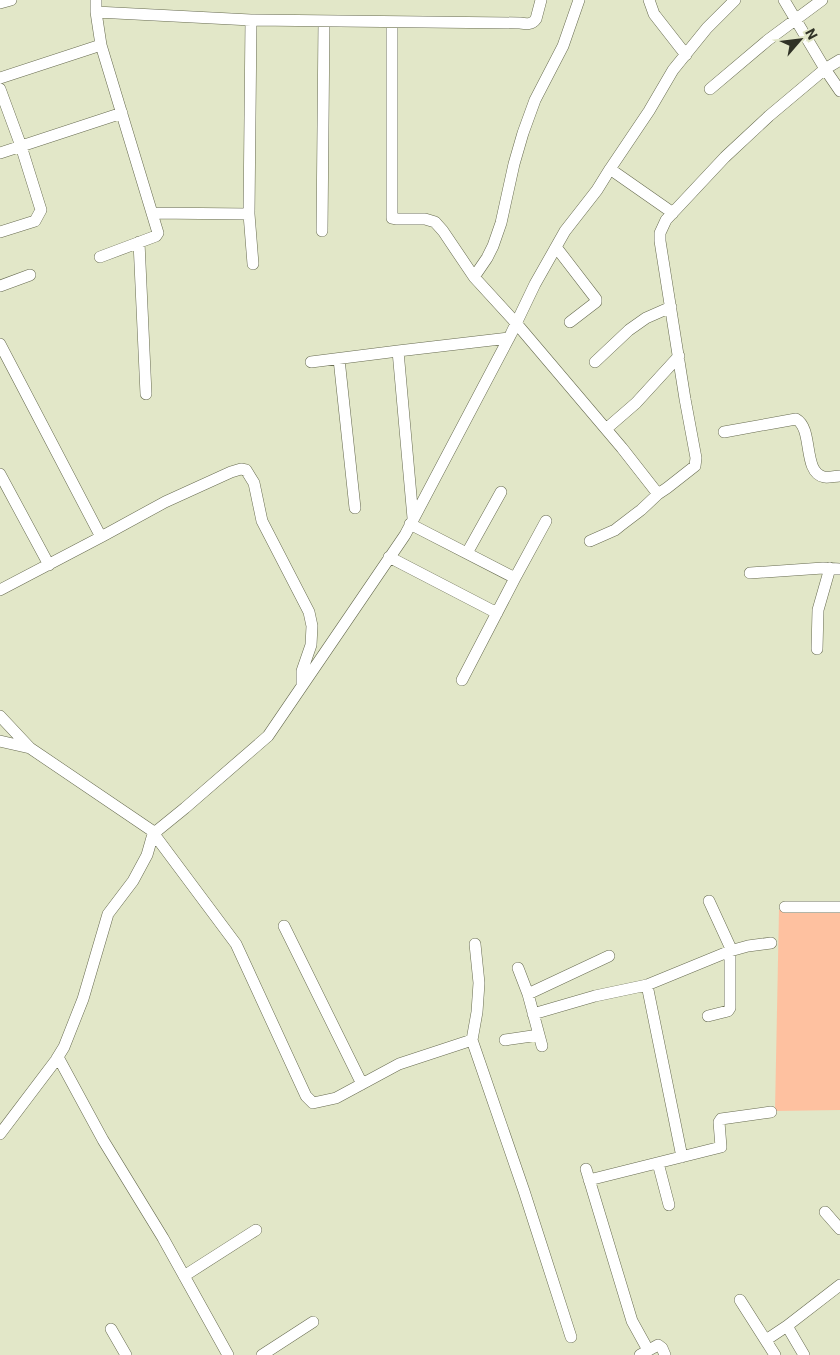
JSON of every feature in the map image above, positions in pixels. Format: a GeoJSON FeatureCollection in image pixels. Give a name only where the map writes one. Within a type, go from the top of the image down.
{"type":"FeatureCollection","features":[{"type":"Feature","properties":{"kind":"street"},"geometry":{"type":"LineString","coordinates":[[0,3],[11,0]]}},
{"type":"Feature","properties":{"kind":"street"},"geometry":{"type":"LineString","coordinates":[[100,257],[156,236],[158,233],[101,45],[96,6],[251,20],[527,24],[535,21],[541,0]]}},
{"type":"Feature","properties":{"kind":"street"},"geometry":{"type":"LineString","coordinates":[[474,277],[493,246],[501,223],[522,133],[535,100],[563,46],[579,0]]}},
{"type":"Feature","properties":{"kind":"street"},"geometry":{"type":"LineString","coordinates":[[649,0],[654,14],[686,54]]}},
{"type":"Feature","properties":{"kind":"street"},"geometry":{"type":"LineString","coordinates":[[0,1134],[64,1047],[84,999],[108,914],[133,881],[147,855],[153,834],[186,808],[268,736],[405,535],[509,338],[535,284],[565,231],[650,111],[673,70],[707,28],[735,0]]}},
{"type":"Feature","properties":{"kind":"street"},"geometry":{"type":"LineString","coordinates":[[784,0],[840,91]]}},
{"type":"Feature","properties":{"kind":"street"},"geometry":{"type":"LineString","coordinates":[[710,90],[768,40],[822,0]]}},
{"type":"Feature","properties":{"kind":"street"},"geometry":{"type":"LineString","coordinates":[[251,20],[249,214],[253,264]]}},
{"type":"Feature","properties":{"kind":"street"},"geometry":{"type":"LineString","coordinates":[[322,231],[324,21]]}},
{"type":"Feature","properties":{"kind":"street"},"geometry":{"type":"LineString","coordinates":[[392,22],[392,218],[424,219],[435,222],[474,277],[516,323],[606,429],[658,494]]}},
{"type":"Feature","properties":{"kind":"street"},"geometry":{"type":"LineString","coordinates":[[0,78],[101,45]]}},
{"type":"Feature","properties":{"kind":"street"},"geometry":{"type":"LineString","coordinates":[[590,541],[615,530],[695,466],[696,458],[685,400],[660,233],[666,220],[731,151],[769,116],[825,69],[840,60]]}},
{"type":"Feature","properties":{"kind":"street"},"geometry":{"type":"LineString","coordinates":[[0,89],[21,146],[41,210],[35,221],[0,232]]}},
{"type":"Feature","properties":{"kind":"street"},"geometry":{"type":"LineString","coordinates":[[0,153],[122,113]]}},
{"type":"Feature","properties":{"kind":"street"},"geometry":{"type":"LineString","coordinates":[[610,170],[673,213]]}},
{"type":"Feature","properties":{"kind":"street"},"geometry":{"type":"LineString","coordinates":[[152,212],[249,214]]}},
{"type":"Feature","properties":{"kind":"street"},"geometry":{"type":"LineString","coordinates":[[139,242],[146,394]]}},
{"type":"Feature","properties":{"kind":"street"},"geometry":{"type":"LineString","coordinates":[[556,247],[596,299],[596,302],[570,322]]}},
{"type":"Feature","properties":{"kind":"street"},"geometry":{"type":"LineString","coordinates":[[0,286],[30,275]]}},
{"type":"Feature","properties":{"kind":"street"},"geometry":{"type":"LineString","coordinates":[[595,362],[629,330],[646,318],[671,307]]}},
{"type":"Feature","properties":{"kind":"street"},"geometry":{"type":"LineString","coordinates":[[311,362],[509,338]]}},
{"type":"Feature","properties":{"kind":"street"},"geometry":{"type":"LineString","coordinates":[[0,344],[101,537]]}},
{"type":"Feature","properties":{"kind":"street"},"geometry":{"type":"LineString","coordinates":[[398,351],[412,521]]}},
{"type":"Feature","properties":{"kind":"street"},"geometry":{"type":"LineString","coordinates":[[606,429],[636,403],[679,356]]}},
{"type":"Feature","properties":{"kind":"street"},"geometry":{"type":"LineString","coordinates":[[340,358],[355,508]]}},
{"type":"Feature","properties":{"kind":"street"},"geometry":{"type":"LineString","coordinates":[[724,432],[796,419],[800,421],[804,428],[812,466],[818,474],[824,477],[840,476]]}},
{"type":"Feature","properties":{"kind":"street"},"geometry":{"type":"LineString","coordinates":[[0,590],[165,502],[231,472],[241,469],[246,470],[254,483],[262,521],[309,612],[312,626],[311,645],[302,671],[302,686]]}},
{"type":"Feature","properties":{"kind":"street"},"geometry":{"type":"LineString","coordinates":[[0,474],[49,565]]}},
{"type":"Feature","properties":{"kind":"street"},"geometry":{"type":"LineString","coordinates":[[467,553],[500,492]]}},
{"type":"Feature","properties":{"kind":"street"},"geometry":{"type":"LineString","coordinates":[[412,521],[515,578]]}},
{"type":"Feature","properties":{"kind":"street"},"geometry":{"type":"LineString","coordinates":[[462,680],[546,521]]}},
{"type":"Feature","properties":{"kind":"street"},"geometry":{"type":"LineString","coordinates":[[389,557],[497,613]]}},
{"type":"Feature","properties":{"kind":"street"},"geometry":{"type":"LineString","coordinates":[[750,573],[835,568],[818,610],[817,649]]}},
{"type":"Feature","properties":{"kind":"street"},"geometry":{"type":"LineString","coordinates":[[0,716],[30,748],[151,830],[236,944],[306,1096],[313,1103],[336,1098],[399,1064],[472,1040]]}},
{"type":"Feature","properties":{"kind":"street"},"geometry":{"type":"LineString","coordinates":[[0,741],[30,748]]}},
{"type":"Feature","properties":{"kind":"street"},"geometry":{"type":"LineString","coordinates":[[708,1016],[728,1011],[730,1008],[731,951],[709,901]]}},
{"type":"Feature","properties":{"kind":"street"},"geometry":{"type":"LineString","coordinates":[[785,907],[840,907]]}},
{"type":"Feature","properties":{"kind":"street"},"geometry":{"type":"LineString","coordinates":[[284,926],[362,1084]]}},
{"type":"Feature","properties":{"kind":"street"},"geometry":{"type":"LineString","coordinates":[[475,944],[479,983],[477,1012],[472,1040],[524,1191],[571,1337]]}},
{"type":"Feature","properties":{"kind":"street"},"geometry":{"type":"LineString","coordinates":[[533,1014],[595,996],[646,985],[748,946],[771,944]]}},
{"type":"Feature","properties":{"kind":"street"},"geometry":{"type":"LineString","coordinates":[[528,994],[610,956]]}},
{"type":"Feature","properties":{"kind":"street"},"geometry":{"type":"LineString","coordinates":[[505,1040],[540,1040],[528,994],[518,968]]}},
{"type":"Feature","properties":{"kind":"street"},"geometry":{"type":"LineString","coordinates":[[646,985],[682,1157]]}},
{"type":"Feature","properties":{"kind":"street"},"geometry":{"type":"LineString","coordinates":[[58,1057],[103,1140],[163,1238],[228,1355]]}},
{"type":"Feature","properties":{"kind":"street"},"geometry":{"type":"LineString","coordinates":[[665,1355],[662,1348],[658,1345],[644,1352],[632,1321],[588,1174],[658,1163],[721,1147],[719,1122],[721,1119],[771,1112]]}},
{"type":"Feature","properties":{"kind":"street"},"geometry":{"type":"LineString","coordinates":[[658,1163],[669,1204]]}},
{"type":"Feature","properties":{"kind":"street"},"geometry":{"type":"LineString","coordinates":[[825,1212],[840,1229]]}},
{"type":"Feature","properties":{"kind":"street"},"geometry":{"type":"LineString","coordinates":[[184,1276],[256,1230]]}},
{"type":"Feature","properties":{"kind":"street"},"geometry":{"type":"LineString","coordinates":[[766,1340],[840,1285]]}},
{"type":"Feature","properties":{"kind":"street"},"geometry":{"type":"LineString","coordinates":[[740,1300],[775,1355]]}},
{"type":"Feature","properties":{"kind":"street"},"geometry":{"type":"LineString","coordinates":[[262,1355],[313,1322]]}},
{"type":"Feature","properties":{"kind":"street"},"geometry":{"type":"LineString","coordinates":[[787,1326],[804,1355]]}},
{"type":"Feature","properties":{"kind":"street"},"geometry":{"type":"LineString","coordinates":[[111,1329],[126,1355]]}},
{"type":"Feature","properties":{"kind":"shaded area"},"geometry":{"type":"Polygon","coordinates":[[[779,910],[840,910],[840,1110],[775,1111],[779,910]]]}}]}
